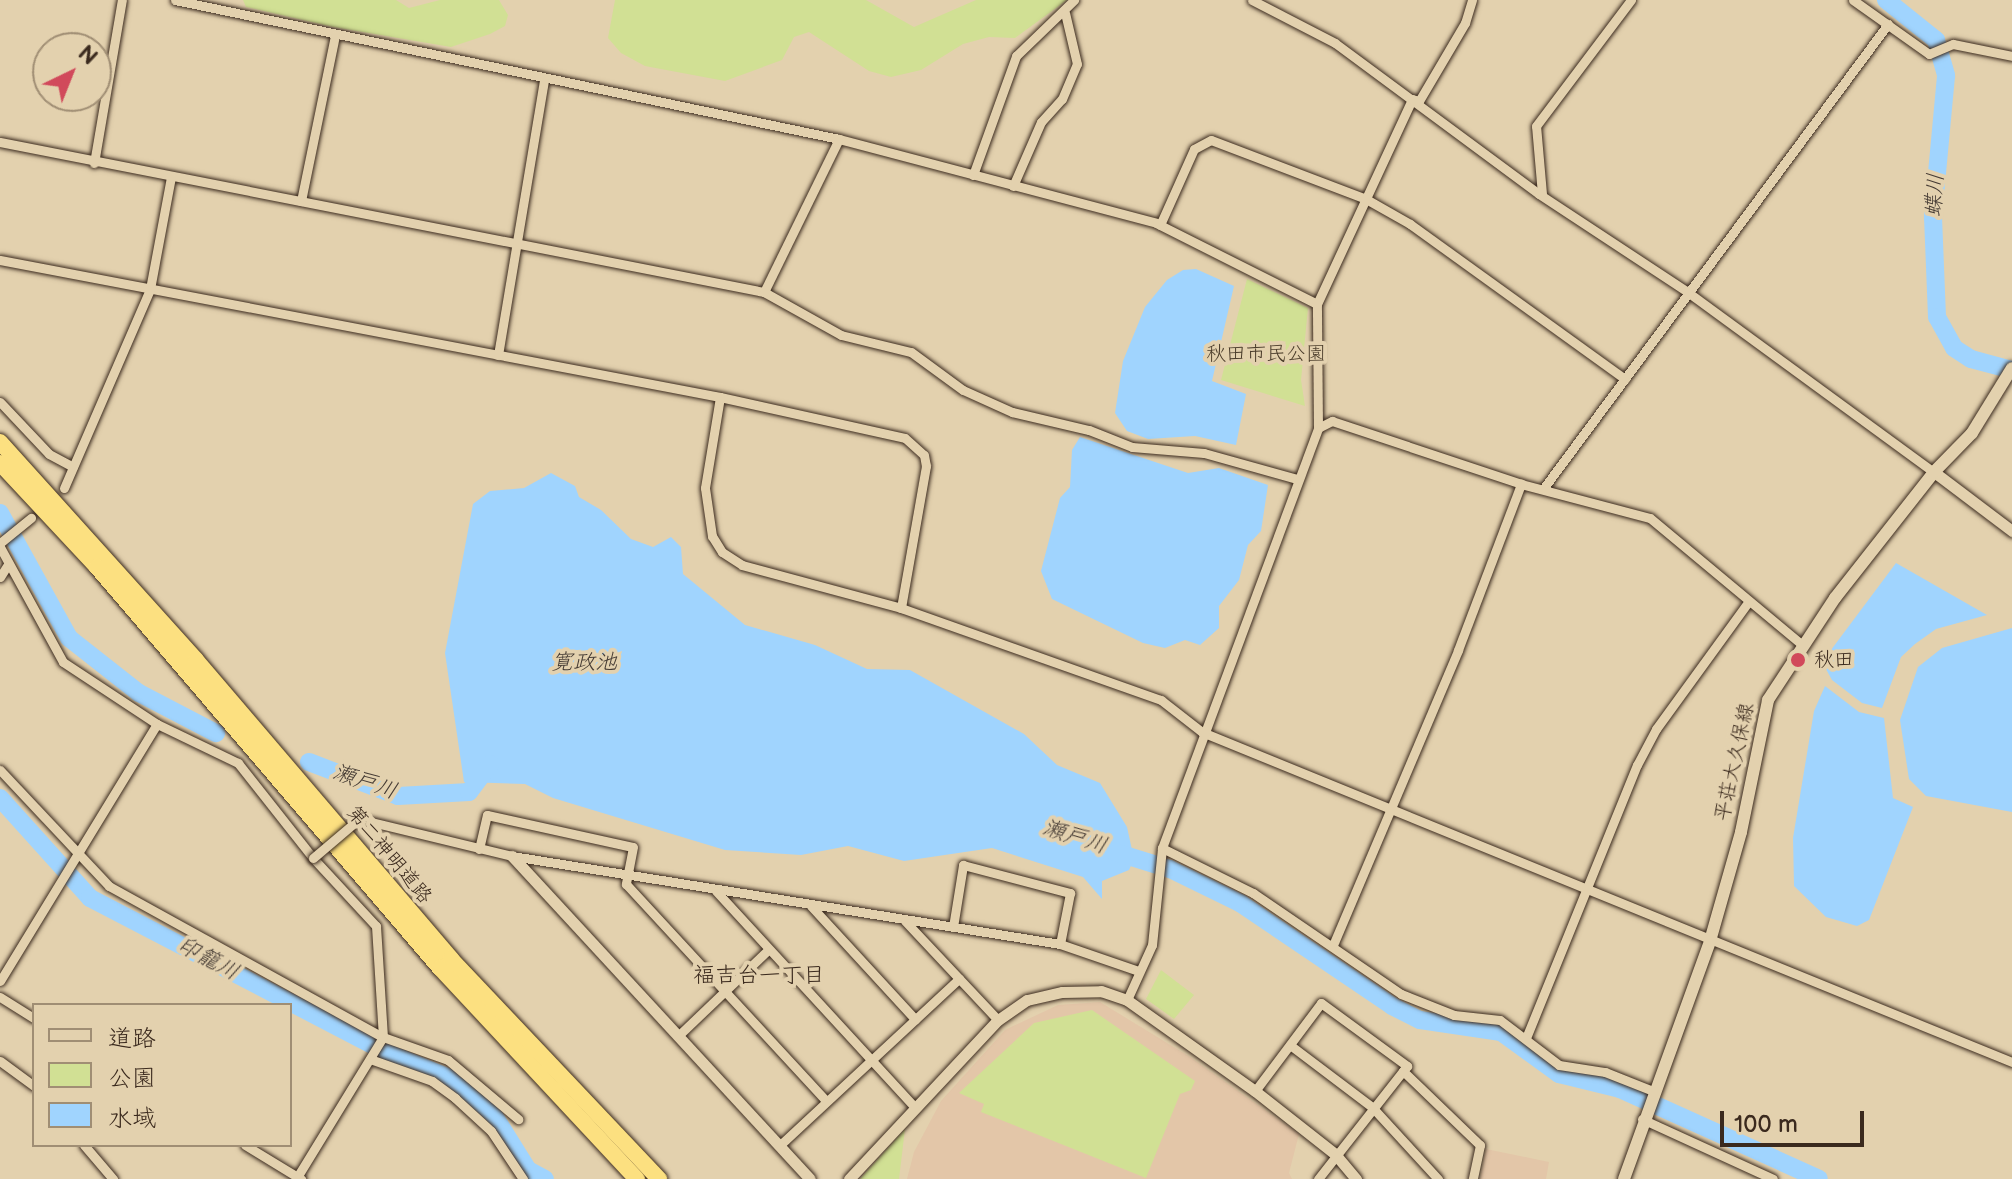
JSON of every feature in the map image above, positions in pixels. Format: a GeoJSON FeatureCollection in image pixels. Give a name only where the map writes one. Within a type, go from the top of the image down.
{"type":"FeatureCollection","features":[{"type":"Feature","properties":{"kind":"highway","name":"第二神明道路"},"geometry":{"type":"LineString","coordinates":[[0,442],[196,660],[451,959],[659,1179]]}},
{"type":"Feature","properties":{"kind":"highway","name":"第二神明道路"},"geometry":{"type":"LineString","coordinates":[[0,463],[97,567],[440,968],[637,1179]]}},
{"type":"Feature","properties":{"kind":"main road","name":"平荘大久保線"},"geometry":{"type":"LineString","coordinates":[[1624,1179],[1644,1114],[1710,941],[1741,832],[1768,700],[1801,644],[1934,472],[1972,433],[2012,368]]}},
{"type":"Feature","properties":{"kind":"street"},"geometry":{"type":"LineString","coordinates":[[94,163],[122,0]]}},
{"type":"Feature","properties":{"kind":"street"},"geometry":{"type":"LineString","coordinates":[[175,0],[544,80],[839,139],[1160,225],[1317,304]]}},
{"type":"Feature","properties":{"kind":"street"},"geometry":{"type":"LineString","coordinates":[[973,175],[1016,56],[1065,13],[1074,0]]}},
{"type":"Feature","properties":{"kind":"street"},"geometry":{"type":"LineString","coordinates":[[1252,0],[1335,43],[1542,194],[1689,293],[2012,531]]}},
{"type":"Feature","properties":{"kind":"street"},"geometry":{"type":"LineString","coordinates":[[1412,99],[1419,101],[1465,23],[1472,0]]}},
{"type":"Feature","properties":{"kind":"street"},"geometry":{"type":"LineString","coordinates":[[1542,194],[1536,126],[1631,0]]}},
{"type":"Feature","properties":{"kind":"street"},"geometry":{"type":"LineString","coordinates":[[1853,0],[1929,54],[1953,44],[2012,56]]}},
{"type":"Feature","properties":{"kind":"street"},"geometry":{"type":"LineString","coordinates":[[1013,186],[1041,122],[1062,99],[1077,64],[1065,13]]}},
{"type":"Feature","properties":{"kind":"street"},"geometry":{"type":"LineString","coordinates":[[1543,489],[1888,24]]}},
{"type":"Feature","properties":{"kind":"street"},"geometry":{"type":"LineString","coordinates":[[301,201],[335,35]]}},
{"type":"Feature","properties":{"kind":"street"},"geometry":{"type":"LineString","coordinates":[[498,355],[544,80]]}},
{"type":"Feature","properties":{"kind":"street"},"geometry":{"type":"LineString","coordinates":[[1127,1000],[1152,945],[1162,848],[1202,732],[1318,428],[1317,304],[1412,99]]}},
{"type":"Feature","properties":{"kind":"street"},"geometry":{"type":"LineString","coordinates":[[764,292],[839,139]]}},
{"type":"Feature","properties":{"kind":"street"},"geometry":{"type":"LineString","coordinates":[[1160,225],[1194,149],[1211,140],[1366,199],[1489,277],[1625,379]]}},
{"type":"Feature","properties":{"kind":"street"},"geometry":{"type":"LineString","coordinates":[[0,142],[94,163],[518,242],[764,292],[841,335],[911,352],[963,390],[1012,412],[1089,430],[1132,447],[1204,453],[1297,479]]}},
{"type":"Feature","properties":{"kind":"street"},"geometry":{"type":"LineString","coordinates":[[64,488],[150,289],[171,177]]}},
{"type":"Feature","properties":{"kind":"street"},"geometry":{"type":"LineString","coordinates":[[0,260],[720,397],[905,438],[924,455],[926,466],[901,608]]}},
{"type":"Feature","properties":{"kind":"street"},"geometry":{"type":"LineString","coordinates":[[720,397],[705,488],[712,536],[722,552],[742,565],[901,608],[1161,700],[1202,732],[2012,1062]]}},
{"type":"Feature","properties":{"kind":"street"},"geometry":{"type":"LineString","coordinates":[[0,402],[49,454],[73,467]]}},
{"type":"Feature","properties":{"kind":"street"},"geometry":{"type":"LineString","coordinates":[[1318,428],[1332,421],[1521,484],[1650,518],[1801,644]]}},
{"type":"Feature","properties":{"kind":"street"},"geometry":{"type":"LineString","coordinates":[[1333,945],[1458,650],[1521,484]]}},
{"type":"Feature","properties":{"kind":"street"},"geometry":{"type":"LineString","coordinates":[[31,518],[0,545],[8,564],[73,673],[157,724],[238,763],[313,858],[376,926],[383,1037],[299,1178],[248,1147]]}},
{"type":"Feature","properties":{"kind":"street"},"geometry":{"type":"LineString","coordinates":[[0,577],[8,564]]}},
{"type":"Feature","properties":{"kind":"street"},"geometry":{"type":"LineString","coordinates":[[1526,1038],[1656,729],[1749,601]]}},
{"type":"Feature","properties":{"kind":"street"},"geometry":{"type":"LineString","coordinates":[[0,981],[157,724]]}},
{"type":"Feature","properties":{"kind":"street"},"geometry":{"type":"LineString","coordinates":[[0,770],[76,856],[109,886],[383,1037],[448,1060],[518,1119]]}},
{"type":"Feature","properties":{"kind":"street"},"geometry":{"type":"LineString","coordinates":[[479,849],[487,815],[633,847],[626,884],[826,1101]]}},
{"type":"Feature","properties":{"kind":"street"},"geometry":{"type":"LineString","coordinates":[[313,858],[359,819],[512,856],[1060,944],[1139,971]]}},
{"type":"Feature","properties":{"kind":"street"},"geometry":{"type":"LineString","coordinates":[[1162,848],[1253,893],[1401,994],[1454,1015],[1500,1020],[1559,1065],[1605,1072],[1653,1093]]}},
{"type":"Feature","properties":{"kind":"street"},"geometry":{"type":"LineString","coordinates":[[512,856],[810,1179]]}},
{"type":"Feature","properties":{"kind":"street"},"geometry":{"type":"LineString","coordinates":[[953,927],[963,865],[1070,893],[1060,944]]}},
{"type":"Feature","properties":{"kind":"street"},"geometry":{"type":"LineString","coordinates":[[716,891],[914,1106]]}},
{"type":"Feature","properties":{"kind":"street"},"geometry":{"type":"LineString","coordinates":[[811,906],[915,1019]]}},
{"type":"Feature","properties":{"kind":"street"},"geometry":{"type":"LineString","coordinates":[[905,921],[998,1020]]}},
{"type":"Feature","properties":{"kind":"street"},"geometry":{"type":"LineString","coordinates":[[679,1035],[768,950]]}},
{"type":"Feature","properties":{"kind":"street"},"geometry":{"type":"LineString","coordinates":[[779,1146],[959,979]]}},
{"type":"Feature","properties":{"kind":"street"},"geometry":{"type":"LineString","coordinates":[[849,1179],[914,1106],[998,1020],[1027,1000],[1062,992],[1101,991],[1127,1000],[1255,1091],[1335,1154],[1356,1179]]}},
{"type":"Feature","properties":{"kind":"street"},"geometry":{"type":"LineString","coordinates":[[0,997],[32,1017]]}},
{"type":"Feature","properties":{"kind":"street"},"geometry":{"type":"LineString","coordinates":[[1255,1091],[1321,1003],[1407,1066],[1318,1179]]}},
{"type":"Feature","properties":{"kind":"street"},"geometry":{"type":"LineString","coordinates":[[1290,1045],[1372,1107],[1438,1179]]}},
{"type":"Feature","properties":{"kind":"street"},"geometry":{"type":"LineString","coordinates":[[370,1059],[432,1081],[455,1098],[491,1131],[523,1179]]}},
{"type":"Feature","properties":{"kind":"street"},"geometry":{"type":"LineString","coordinates":[[0,1061],[32,1085]]}},
{"type":"Feature","properties":{"kind":"street"},"geometry":{"type":"LineString","coordinates":[[1403,1071],[1480,1145],[1473,1179]]}},
{"type":"Feature","properties":{"kind":"street"},"geometry":{"type":"LineString","coordinates":[[1644,1114],[1773,1179]]}},
{"type":"Feature","properties":{"kind":"street"},"geometry":{"type":"LineString","coordinates":[[86,1147],[113,1179]]}},
{"type":"Feature","properties":{"kind":"shaded area"},"geometry":{"type":"Polygon","coordinates":[[[1100,1002],[1190,1057],[1299,1134],[1289,1173],[1292,1179],[907,1179],[914,1152],[941,1101],[1005,1030],[1058,1005],[1100,1002]]]}},
{"type":"Feature","properties":{"kind":"shaded area"},"geometry":{"type":"Polygon","coordinates":[[[1486,1149],[1549,1162],[1546,1179],[1480,1179],[1486,1149]]]}},
{"type":"Feature","properties":{"kind":"green space"},"geometry":{"type":"Polygon","coordinates":[[[243,0],[396,0],[409,8],[440,0],[499,0],[508,15],[505,26],[451,47],[333,27],[246,7],[243,0]]]}},
{"type":"Feature","properties":{"kind":"green space"},"geometry":{"type":"Polygon","coordinates":[[[615,0],[866,0],[914,27],[976,0],[1067,0],[1015,38],[989,37],[963,44],[921,70],[891,77],[869,71],[809,32],[794,37],[782,60],[725,81],[645,66],[621,53],[608,38],[615,0]]]}},
{"type":"Feature","properties":{"kind":"green space","name":"秋田市民公園"},"geometry":{"type":"Polygon","coordinates":[[[1247,279],[1308,308],[1301,380],[1305,406],[1221,380],[1247,279]]]}},
{"type":"Feature","properties":{"kind":"green space"},"geometry":{"type":"Polygon","coordinates":[[[1161,970],[1194,995],[1174,1019],[1146,999],[1161,970]]]}},
{"type":"Feature","properties":{"kind":"green space"},"geometry":{"type":"Polygon","coordinates":[[[1092,1010],[1195,1081],[1191,1090],[1180,1094],[1146,1178],[981,1112],[984,1104],[959,1093],[1034,1023],[1092,1010]]]}},
{"type":"Feature","properties":{"kind":"green space"},"geometry":{"type":"Polygon","coordinates":[[[905,1129],[899,1179],[860,1179],[905,1129]]]}},
{"type":"Feature","properties":{"kind":"water"},"geometry":{"type":"Polygon","coordinates":[[[1196,269],[1234,286],[1212,381],[1246,394],[1236,445],[1195,436],[1148,439],[1127,431],[1115,413],[1123,361],[1145,307],[1167,280],[1183,270],[1196,269]]]}},
{"type":"Feature","properties":{"kind":"water"},"geometry":{"type":"Polygon","coordinates":[[[1080,437],[1188,473],[1219,468],[1268,485],[1261,531],[1248,545],[1239,580],[1219,606],[1219,628],[1200,645],[1185,640],[1165,648],[1143,643],[1052,599],[1041,571],[1060,498],[1070,487],[1072,450],[1080,437]]]}},
{"type":"Feature","properties":{"kind":"water","name":"寛政池"},"geometry":{"type":"Polygon","coordinates":[[[551,473],[575,486],[579,497],[601,510],[631,539],[653,547],[671,537],[681,547],[683,574],[745,625],[815,645],[867,669],[910,670],[1024,734],[1057,765],[1100,783],[1127,827],[1134,859],[1129,870],[1102,881],[1102,899],[1083,877],[992,848],[904,861],[848,846],[801,855],[725,850],[553,798],[525,784],[464,782],[445,653],[473,504],[490,491],[524,488],[551,473]]]}},
{"type":"Feature","properties":{"kind":"water"},"geometry":{"type":"Polygon","coordinates":[[[1896,563],[1987,615],[1936,629],[1915,644],[1901,657],[1882,708],[1862,703],[1832,680],[1822,662],[1896,563]]]}},
{"type":"Feature","properties":{"kind":"water"},"geometry":{"type":"Polygon","coordinates":[[[2012,628],[2012,812],[1926,796],[1909,779],[1900,720],[1918,667],[1942,648],[2012,628]]]}},
{"type":"Feature","properties":{"kind":"water"},"geometry":{"type":"Polygon","coordinates":[[[1825,686],[1859,712],[1884,718],[1893,798],[1913,807],[1869,920],[1857,926],[1826,917],[1794,886],[1793,838],[1814,711],[1825,686]]]}},
{"type":"Feature","properties":{"kind":"waterway","name":"蝶川"},"geometry":{"type":"LineString","coordinates":[[1886,0],[1936,40],[1946,76],[1933,217],[1937,317],[1954,348],[1971,359],[2012,370]]}},
{"type":"Feature","properties":{"kind":"waterway","name":"瀬戸川"},"geometry":{"type":"LineString","coordinates":[[0,513],[69,638],[139,693],[216,733]]}},
{"type":"Feature","properties":{"kind":"waterway","name":"瀬戸川"},"geometry":{"type":"LineString","coordinates":[[309,762],[398,796],[469,792],[490,764]]}},
{"type":"Feature","properties":{"kind":"waterway","name":"印籠川"},"geometry":{"type":"LineString","coordinates":[[0,798],[90,898],[292,1003]]}},
{"type":"Feature","properties":{"kind":"waterway","name":"瀬戸川"},"geometry":{"type":"LineString","coordinates":[[1112,851],[1170,869],[1240,903],[1392,1006],[1420,1020],[1501,1032],[1559,1074],[1620,1089],[1819,1179]]}},
{"type":"Feature","properties":{"kind":"waterway","name":"印籠川"},"geometry":{"type":"LineString","coordinates":[[292,1003],[386,1052],[452,1079],[493,1114],[528,1170],[545,1179]]}},
{"type":"Feature","properties":{"kind":"place","name":"秋田"},"geometry":{"type":"Point","coordinates":[1798,660]}},
{"type":"Feature","properties":{"kind":"district","name":"福吉台一丁目"},"geometry":{"type":"Point","coordinates":[759,976]}}]}
